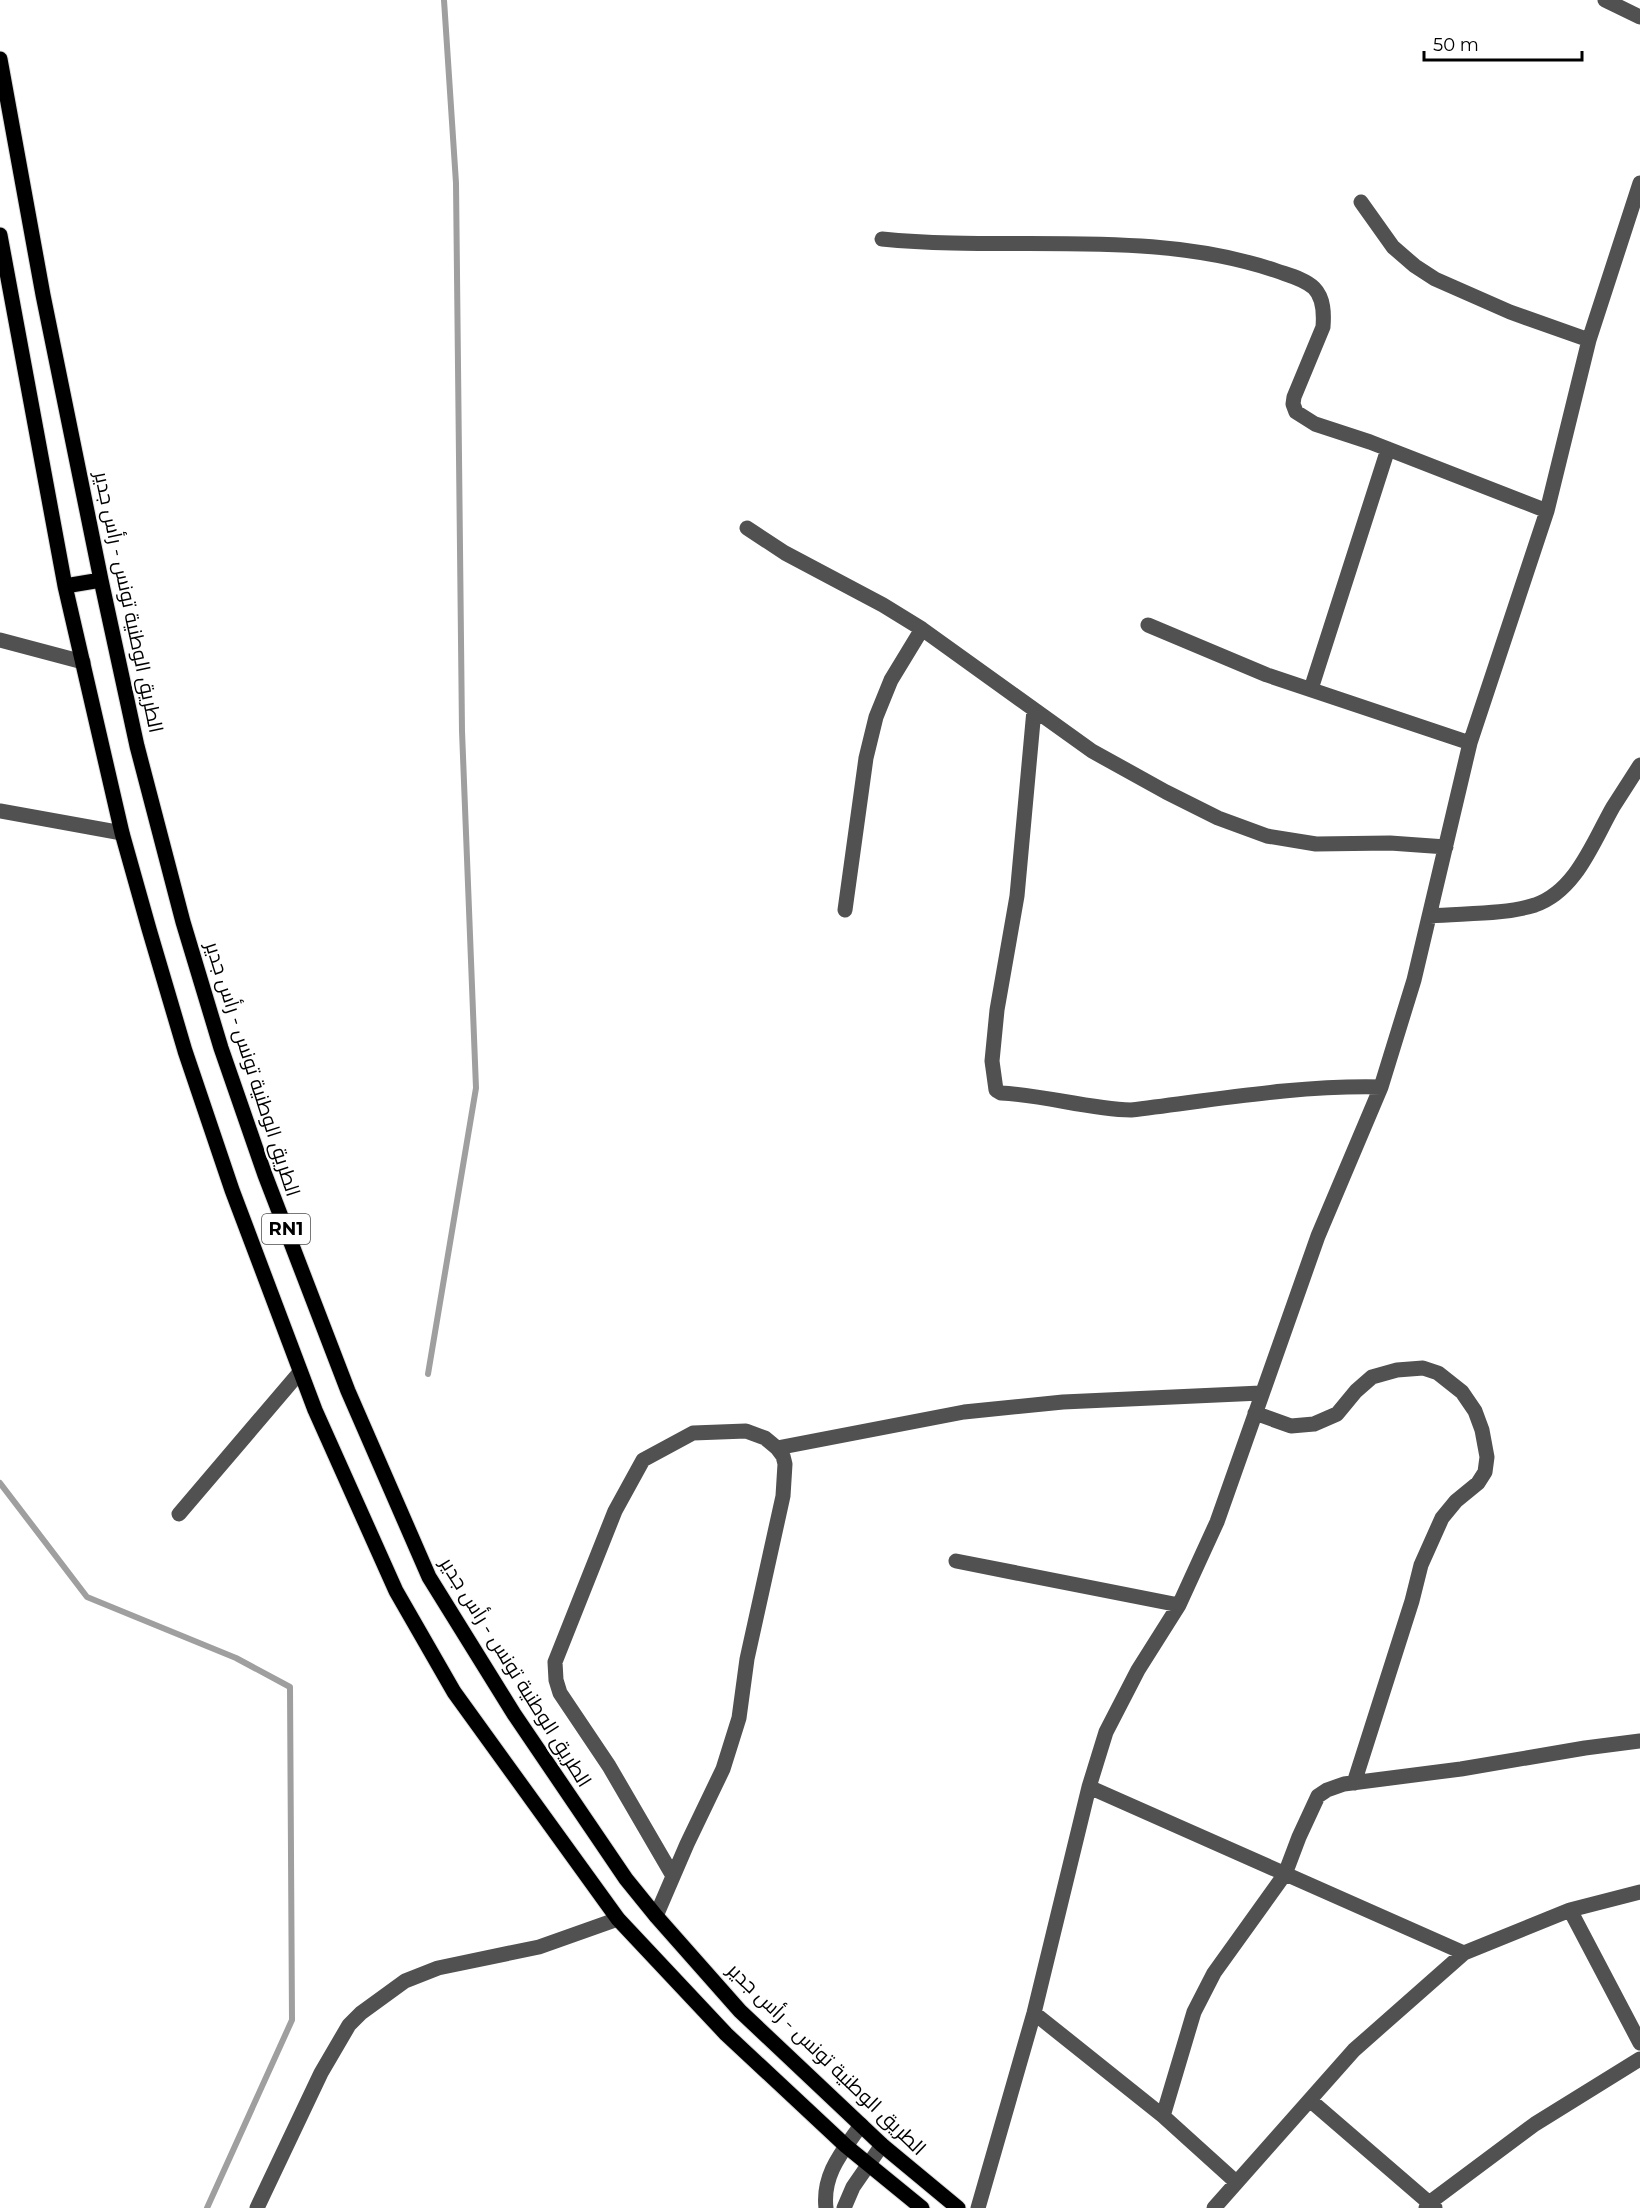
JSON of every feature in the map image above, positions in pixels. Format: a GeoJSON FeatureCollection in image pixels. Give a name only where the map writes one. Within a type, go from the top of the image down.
{"type":"FeatureCollection","features":[{"type":"Feature","properties":{"kind":"main road","name":"الطريق الوطنية تونس - رأس جدير"},"geometry":{"type":"LineString","coordinates":[[0,59],[43,294],[101,580],[137,746],[183,922],[221,1048],[265,1175],[348,1391],[429,1577],[514,1714],[626,1879],[656,1916],[740,2011],[882,2145],[958,2208]]}},
{"type":"Feature","properties":{"kind":"main road","name":"RN1"},"geometry":{"type":"LineString","coordinates":[[0,235],[65,586],[122,833],[185,1051],[232,1190],[300,1372],[396,1591],[454,1692],[618,1919],[726,2034],[846,2146],[922,2208]]}},
{"type":"Feature","properties":{"kind":"main road"},"geometry":{"type":"LineString","coordinates":[[65,586],[101,580]]}},
{"type":"Feature","properties":{"kind":"street"},"geometry":{"type":"LineString","coordinates":[[1605,0],[1640,17]]}},
{"type":"Feature","properties":{"kind":"street"},"geometry":{"type":"LineString","coordinates":[[978,2208],[1034,2013],[1089,1787],[1106,1732],[1138,1670],[1179,1605],[1217,1522],[1318,1236],[1381,1087],[1414,981],[1470,743],[1547,511],[1589,339],[1640,183]]}},
{"type":"Feature","properties":{"kind":"street"},"geometry":{"type":"LineString","coordinates":[[1361,202],[1393,248],[1435,279],[1510,312],[1589,339]]}},
{"type":"Feature","properties":{"kind":"street"},"geometry":{"type":"LineString","coordinates":[[882,239],[928,244],[1153,246],[1247,261],[1292,276],[1314,287],[1324,314],[1323,327],[1294,397],[1295,410],[1304,419],[1547,511]]}},
{"type":"Feature","properties":{"kind":"street"},"geometry":{"type":"LineString","coordinates":[[1311,690],[1388,449]]}},
{"type":"Feature","properties":{"kind":"street"},"geometry":{"type":"LineString","coordinates":[[747,528],[785,553],[883,605],[922,629],[1092,752],[1218,818],[1267,836],[1316,844],[1390,843],[1446,847]]}},
{"type":"Feature","properties":{"kind":"street"},"geometry":{"type":"LineString","coordinates":[[1148,625],[1267,675],[1470,743]]}},
{"type":"Feature","properties":{"kind":"street"},"geometry":{"type":"LineString","coordinates":[[845,910],[865,767],[876,717],[891,680],[922,629]]}},
{"type":"Feature","properties":{"kind":"street"},"geometry":{"type":"LineString","coordinates":[[0,640],[83,662]]}},
{"type":"Feature","properties":{"kind":"street"},"geometry":{"type":"LineString","coordinates":[[1034,710],[1017,896],[997,1010],[992,1061],[997,1092],[1114,1110],[1131,1110],[1295,1089],[1340,1086],[1381,1087]]}},
{"type":"Feature","properties":{"kind":"street"},"geometry":{"type":"LineString","coordinates":[[1430,916],[1504,910],[1534,905],[1562,889],[1586,858],[1638,772]]}},
{"type":"Feature","properties":{"kind":"street"},"geometry":{"type":"LineString","coordinates":[[0,811],[122,833]]}},
{"type":"Feature","properties":{"kind":"street"},"geometry":{"type":"LineString","coordinates":[[1255,1413],[1291,1426],[1314,1424],[1337,1414],[1356,1391],[1372,1377],[1397,1370],[1423,1368],[1438,1373],[1462,1392],[1475,1412],[1482,1430],[1487,1457],[1485,1472],[1478,1483],[1456,1501],[1442,1518],[1421,1565],[1412,1601],[1354,1783]]}},
{"type":"Feature","properties":{"kind":"street"},"geometry":{"type":"LineString","coordinates":[[179,1514],[300,1372]]}},
{"type":"Feature","properties":{"kind":"street"},"geometry":{"type":"LineString","coordinates":[[777,1448],[964,1412],[1063,1402],[1261,1393]]}},
{"type":"Feature","properties":{"kind":"street"},"geometry":{"type":"LineString","coordinates":[[656,1916],[723,1769],[739,1718],[747,1659],[783,1496],[785,1464],[783,1456],[765,1438],[746,1431],[693,1433],[643,1460],[615,1511],[555,1662],[556,1680],[561,1693],[609,1766],[673,1875]]}},
{"type":"Feature","properties":{"kind":"street"},"geometry":{"type":"LineString","coordinates":[[956,1562],[1179,1605]]}},
{"type":"Feature","properties":{"kind":"street"},"geometry":{"type":"LineString","coordinates":[[1162,2116],[1194,2012],[1214,1973],[1285,1874],[1318,1796],[1327,1790],[1354,1783],[1640,1741]]}},
{"type":"Feature","properties":{"kind":"street"},"geometry":{"type":"LineString","coordinates":[[1089,1787],[1464,1953]]}},
{"type":"Feature","properties":{"kind":"street"},"geometry":{"type":"LineString","coordinates":[[1214,2208],[1354,2050],[1464,1953],[1570,1910],[1640,1892]]}},
{"type":"Feature","properties":{"kind":"street"},"geometry":{"type":"LineString","coordinates":[[1570,1910],[1640,2043]]}},
{"type":"Feature","properties":{"kind":"street"},"geometry":{"type":"LineString","coordinates":[[256,2208],[321,2073],[350,2025],[361,2013],[405,1981],[438,1968],[539,1947],[618,1919]]}},
{"type":"Feature","properties":{"kind":"street"},"geometry":{"type":"LineString","coordinates":[[1034,2013],[1162,2116],[1236,2182]]}},
{"type":"Feature","properties":{"kind":"street"},"geometry":{"type":"LineString","coordinates":[[1311,2101],[1430,2206],[1535,2124],[1640,2059]]}},
{"type":"Feature","properties":{"kind":"street"},"geometry":{"type":"LineString","coordinates":[[826,2208],[825,2188],[831,2168],[861,2125]]}},
{"type":"Feature","properties":{"kind":"street"},"geometry":{"type":"LineString","coordinates":[[844,2208],[853,2187],[882,2145]]}},
{"type":"Feature","properties":{"kind":"waterway"},"geometry":{"type":"LineString","coordinates":[[428,1374],[476,1088],[462,731],[456,183],[444,0]]}},
{"type":"Feature","properties":{"kind":"waterway"},"geometry":{"type":"LineString","coordinates":[[0,1483],[87,1597],[236,1658],[290,1687],[292,2020],[207,2208]]}}]}
